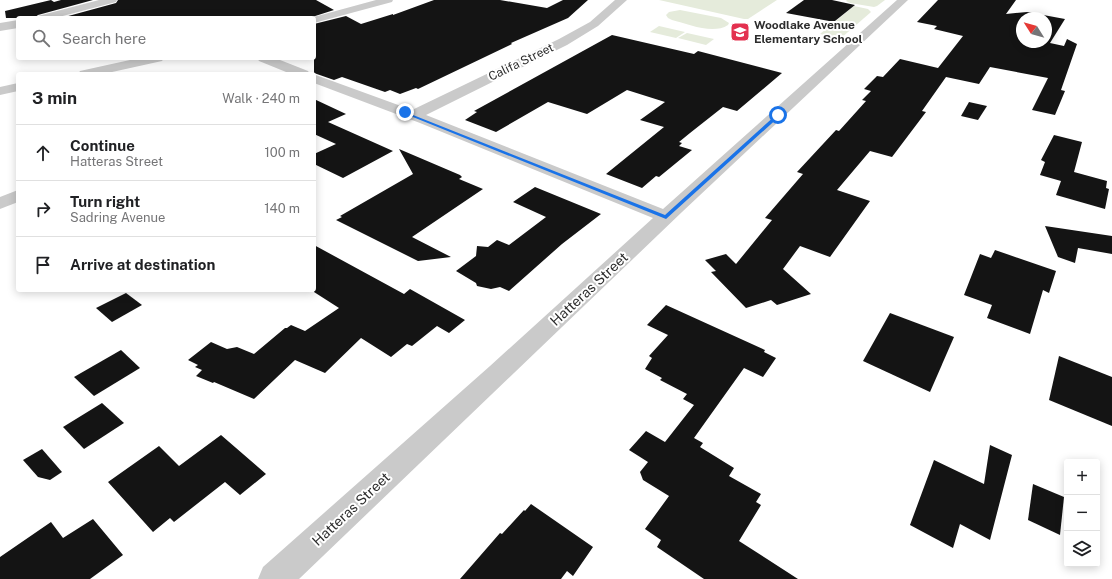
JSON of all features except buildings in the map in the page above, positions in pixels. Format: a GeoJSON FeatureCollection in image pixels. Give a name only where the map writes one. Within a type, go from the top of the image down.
{"type":"FeatureCollection","features":[{"type":"Feature","properties":{"kind":"street"},"geometry":{"type":"LineString","coordinates":[[50,16],[112,0]]}},
{"type":"Feature","properties":{"kind":"street"},"geometry":{"type":"LineString","coordinates":[[316,19],[388,0]]}},
{"type":"Feature","properties":{"kind":"street","name":"Califa Street"},"geometry":{"type":"LineString","coordinates":[[414,115],[563,42],[594,24],[622,0]]}},
{"type":"Feature","properties":{"kind":"street","name":"Hatteras Street"},"geometry":{"type":"LineString","coordinates":[[275,579],[903,0]]}},
{"type":"Feature","properties":{"kind":"street"},"geometry":{"type":"LineString","coordinates":[[0,27],[16,24]]}},
{"type":"Feature","properties":{"kind":"street"},"geometry":{"type":"LineString","coordinates":[[94,72],[148,60]]}},
{"type":"Feature","properties":{"kind":"street"},"geometry":{"type":"LineString","coordinates":[[269,60],[298,72]]}},
{"type":"Feature","properties":{"kind":"street"},"geometry":{"type":"LineString","coordinates":[[316,79],[414,115],[666,217]]}},
{"type":"Feature","properties":{"kind":"street"},"geometry":{"type":"LineString","coordinates":[[0,91],[16,87]]}},
{"type":"Feature","properties":{"kind":"street"},"geometry":{"type":"LineString","coordinates":[[0,203],[16,197]]}},
{"type":"Feature","properties":{"kind":"green space"},"geometry":{"type":"Polygon","coordinates":[[[659,0],[777,0],[748,19],[744,19],[659,0]]]}},
{"type":"Feature","properties":{"kind":"green space"},"geometry":{"type":"Polygon","coordinates":[[[885,0],[874,7],[850,3],[846,1],[885,0]]]}},
{"type":"Feature","properties":{"kind":"green space"},"geometry":{"type":"Polygon","coordinates":[[[854,6],[868,9],[871,12],[840,39],[820,34],[854,6]]]}},
{"type":"Feature","properties":{"kind":"green space"},"geometry":{"type":"Polygon","coordinates":[[[680,10],[721,18],[729,23],[722,28],[700,28],[672,20],[666,15],[669,12],[680,10]]]}},
{"type":"Feature","properties":{"kind":"green space"},"geometry":{"type":"Polygon","coordinates":[[[659,26],[685,32],[676,38],[650,32],[659,26]]]}},
{"type":"Feature","properties":{"kind":"green space"},"geometry":{"type":"Polygon","coordinates":[[[687,33],[714,39],[706,45],[678,38],[687,33]]]}},
{"type":"Feature","properties":{"kind":"place","name":"Woodlake Avenue Elementary School"},"geometry":{"type":"Point","coordinates":[740,32]}},
{"type":"Feature","properties":{"kind":"route"},"geometry":{"type":"LineString","coordinates":[[405,112],[666,217],[778,115]]}}]}
